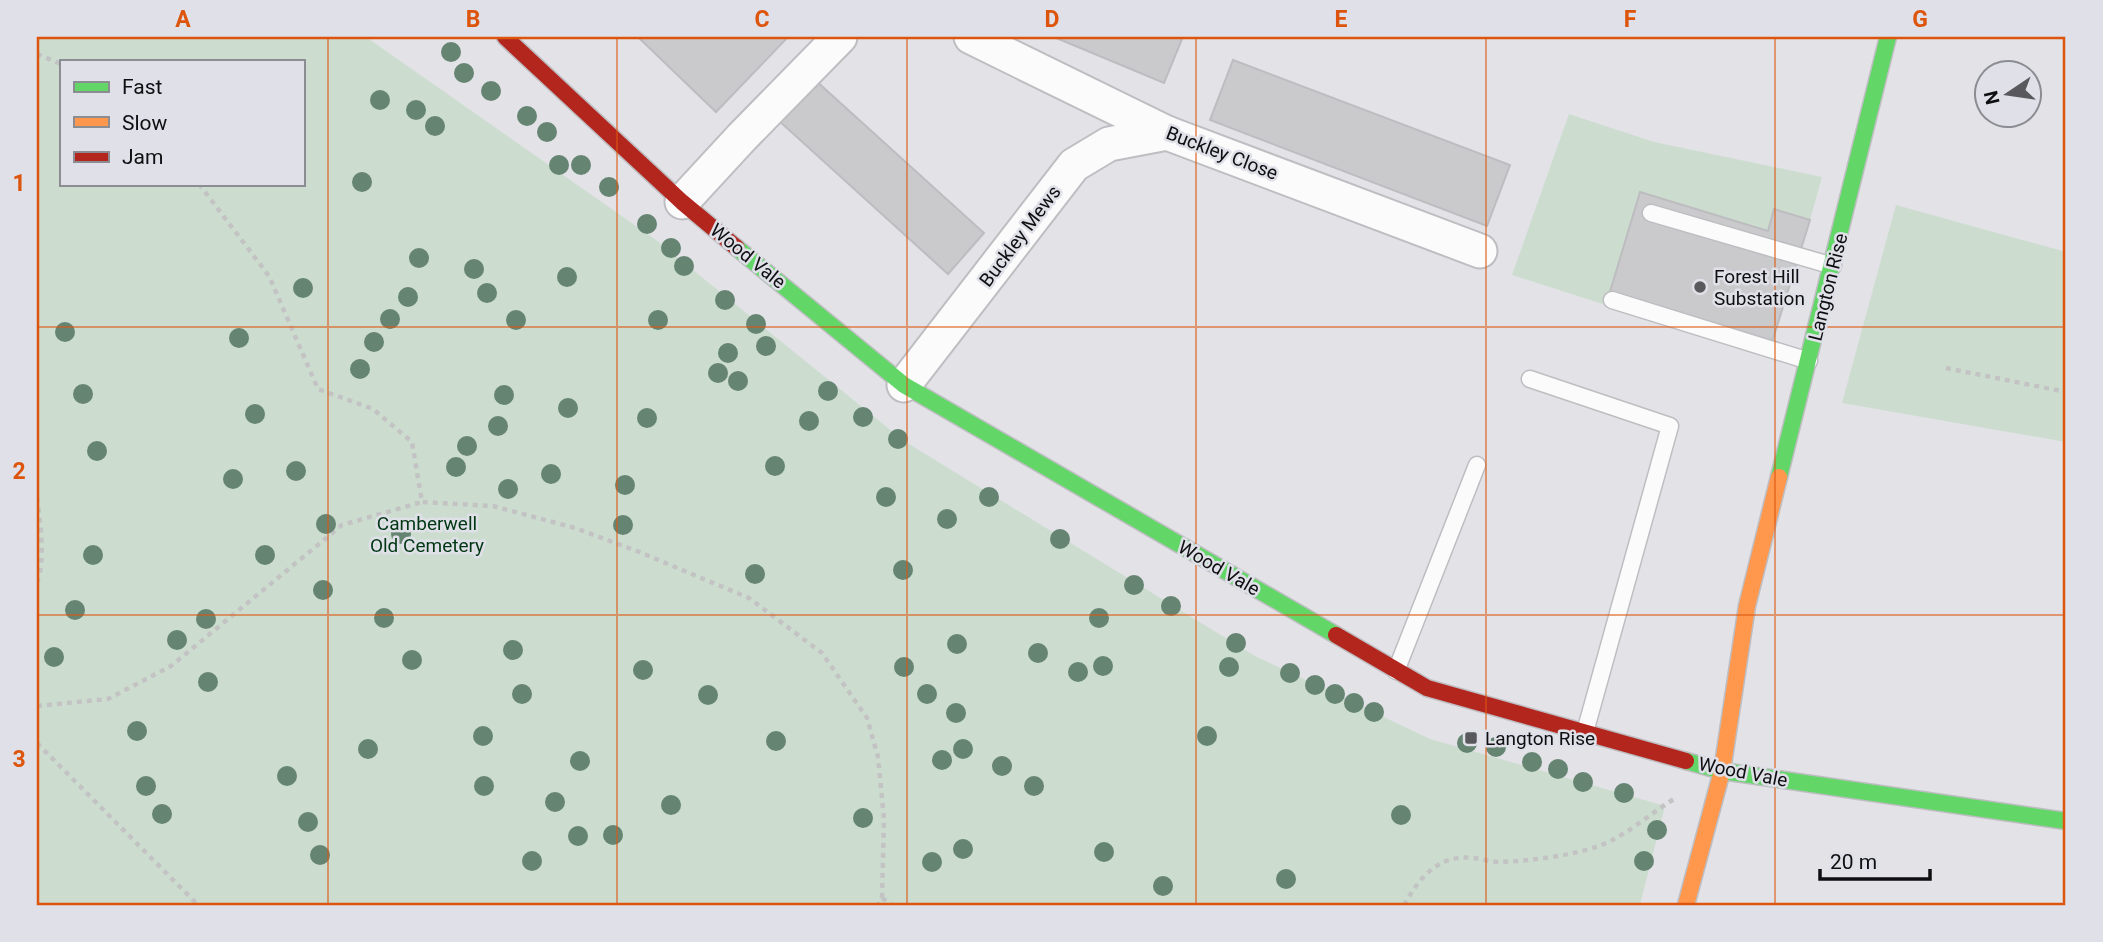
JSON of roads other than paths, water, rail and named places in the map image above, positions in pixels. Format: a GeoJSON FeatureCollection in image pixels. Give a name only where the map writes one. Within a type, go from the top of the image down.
{"type":"FeatureCollection","features":[{"type":"Feature","properties":{"kind":"street","name":"Wood Vale"},"geometry":{"type":"LineString","coordinates":[[505,37],[682,202],[904,385],[1427,688],[1721,771],[2066,821]]}},
{"type":"Feature","properties":{"kind":"street"},"geometry":{"type":"LineString","coordinates":[[682,202],[741,137],[840,37]]}},
{"type":"Feature","properties":{"kind":"street","name":"Buckley Close"},"geometry":{"type":"LineString","coordinates":[[971,37],[1167,133],[1480,251]]}},
{"type":"Feature","properties":{"kind":"street","name":"Langton Rise"},"geometry":{"type":"LineString","coordinates":[[1686,905],[1721,771],[1747,606],[1888,37]]}},
{"type":"Feature","properties":{"kind":"street","name":"Buckley Mews"},"geometry":{"type":"LineString","coordinates":[[904,385],[1074,165],[1109,144],[1167,133]]}},
{"type":"Feature","properties":{"kind":"lane"},"geometry":{"type":"LineString","coordinates":[[1651,213],[1833,266]]}},
{"type":"Feature","properties":{"kind":"lane"},"geometry":{"type":"LineString","coordinates":[[1612,300],[1809,361]]}},
{"type":"Feature","properties":{"kind":"lane"},"geometry":{"type":"LineString","coordinates":[[1530,379],[1670,426],[1585,732]]}},
{"type":"Feature","properties":{"kind":"lane"},"geometry":{"type":"LineString","coordinates":[[1396,671],[1477,465]]}},
{"type":"Feature","properties":{"kind":"place","name":"Forest Hill Substation"},"geometry":{"type":"Point","coordinates":[1700,287]}},
{"type":"Feature","properties":{"kind":"place","name":"Langton Rise"},"geometry":{"type":"Point","coordinates":[1471,738]}},
{"type":"Feature","properties":{"kind":"park label","name":"Camberwell Old Cemetery"},"geometry":{"type":"Point","coordinates":[427,534]}}]}
